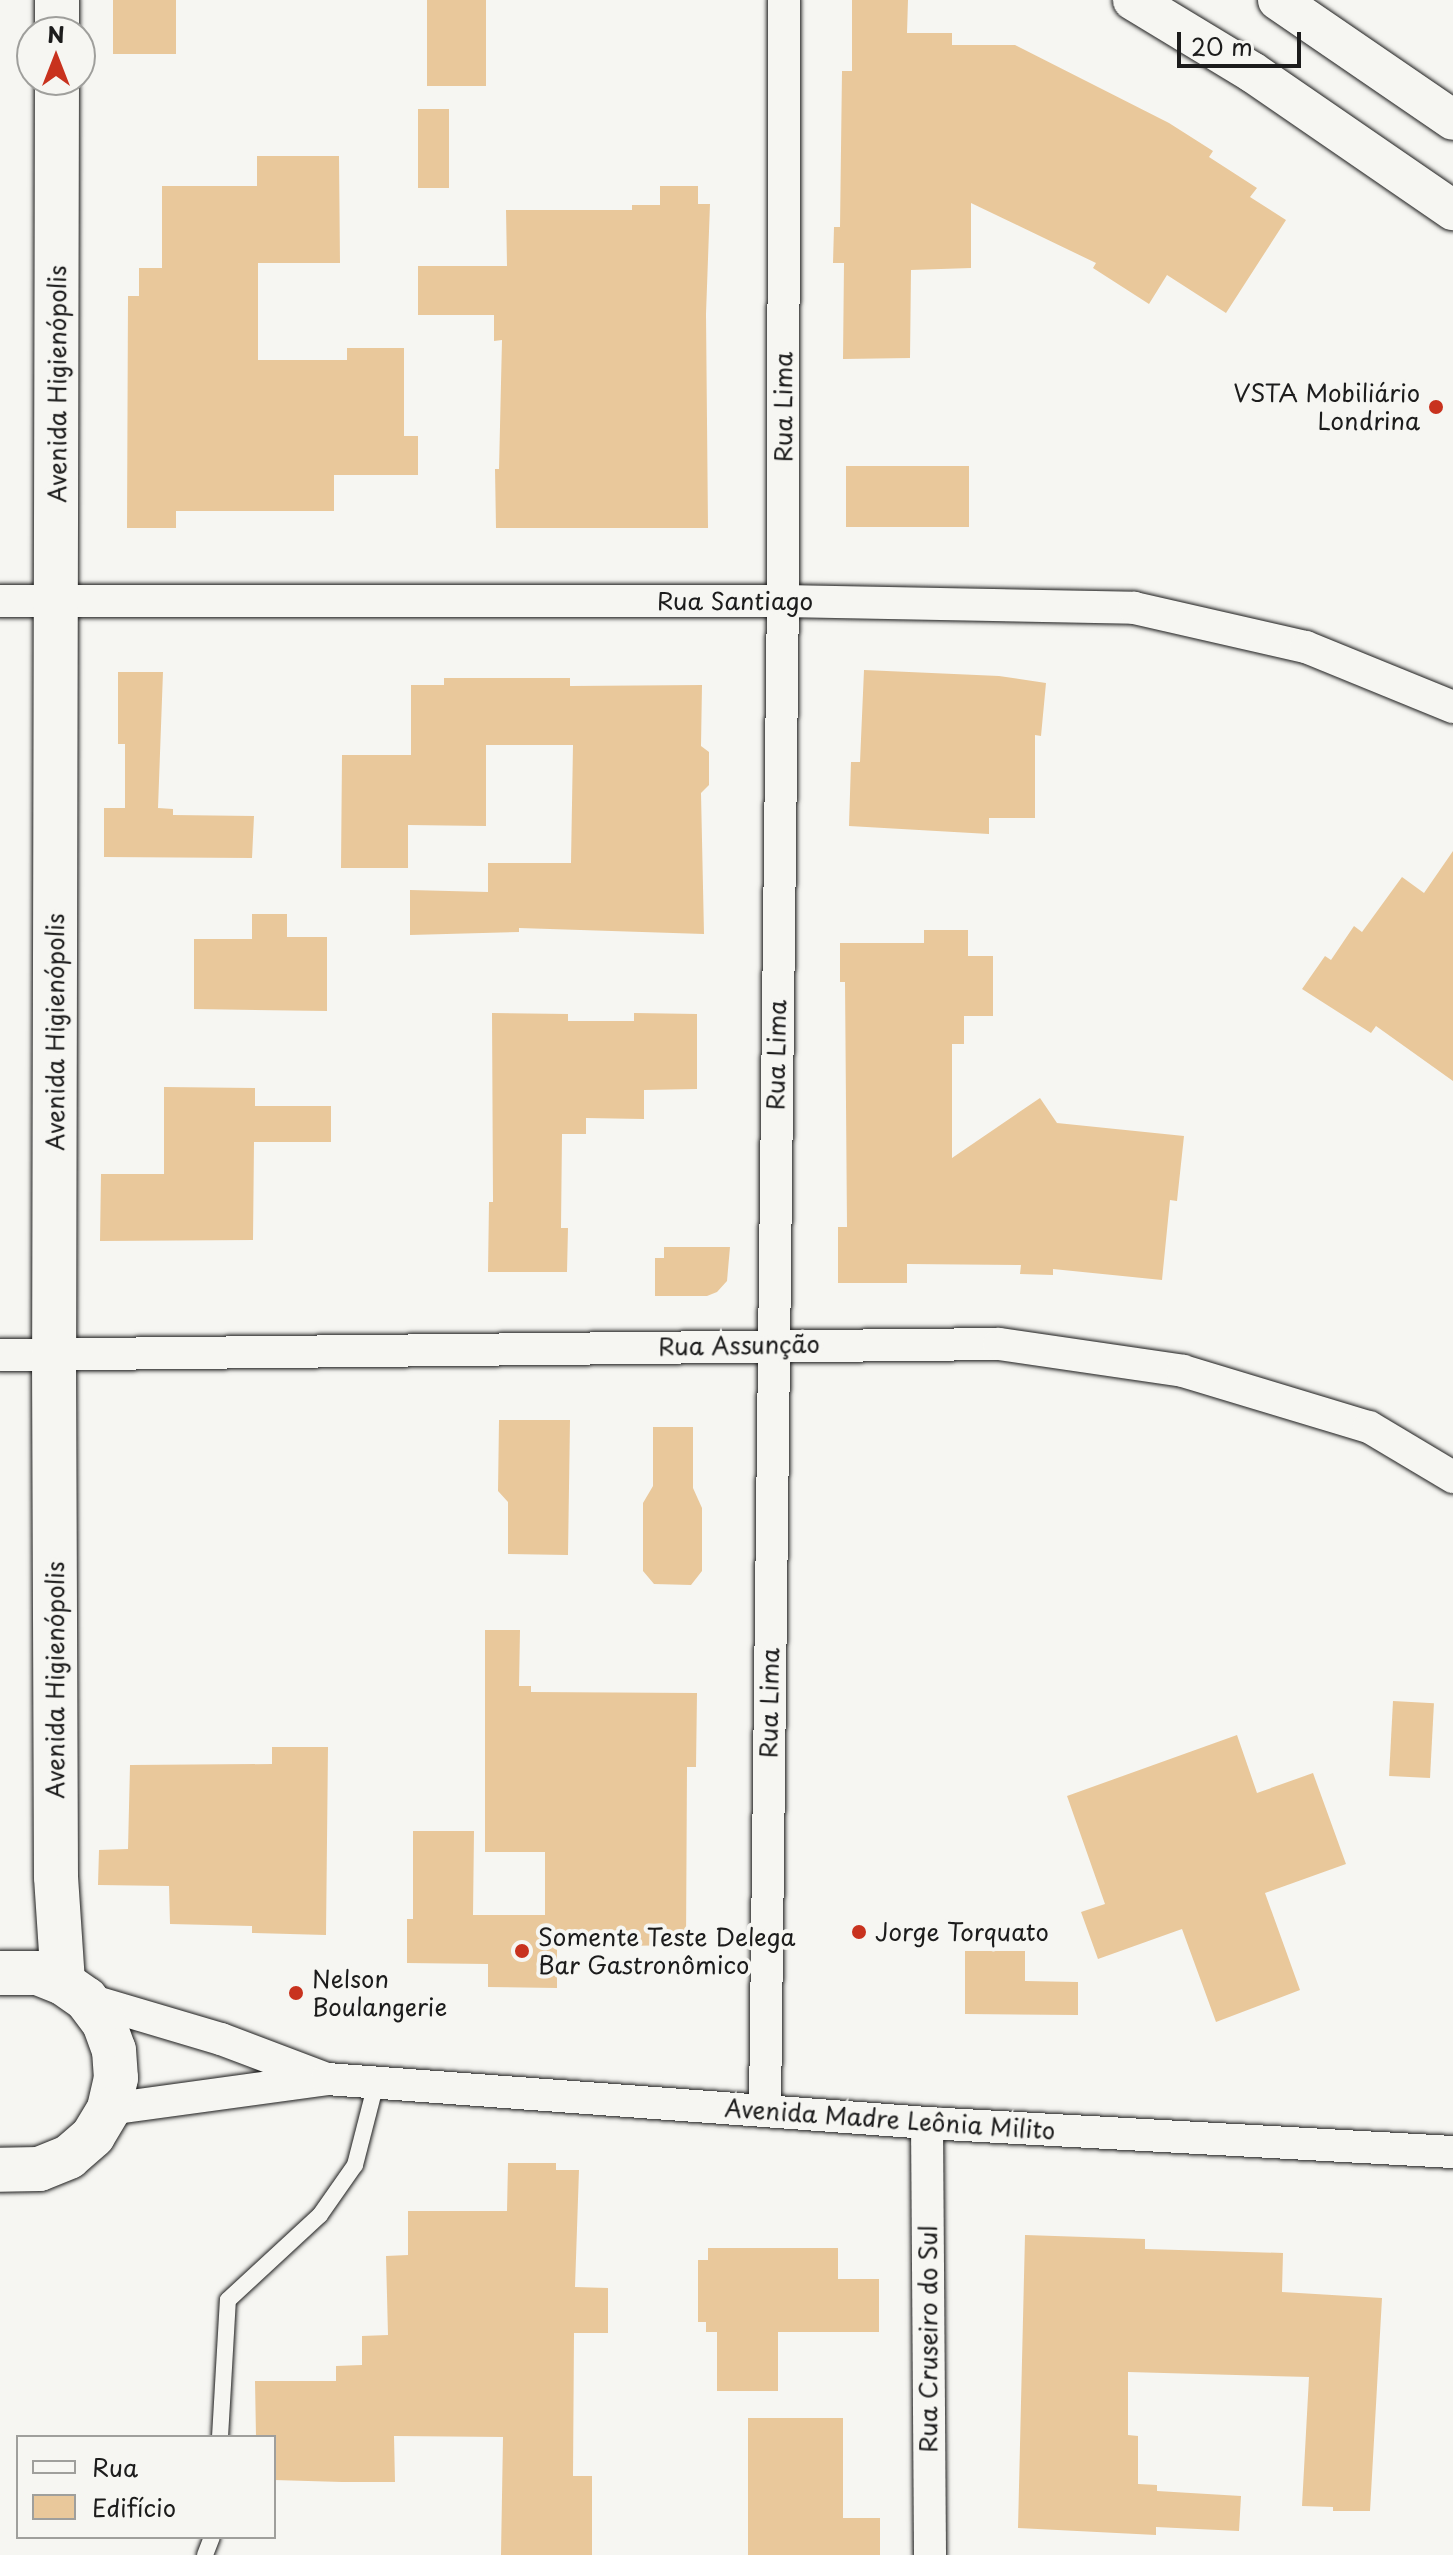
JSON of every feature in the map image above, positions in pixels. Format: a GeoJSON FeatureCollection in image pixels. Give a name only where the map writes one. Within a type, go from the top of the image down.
{"type":"FeatureCollection","features":[{"type":"Feature","properties":{"kind":"main road","name":"Avenida Higienópolis"},"geometry":{"type":"LineString","coordinates":[[57,96],[56,1877],[75,1991]]}},
{"type":"Feature","properties":{"kind":"main road"},"geometry":{"type":"LineString","coordinates":[[0,1973],[38,1973],[75,1991],[104,2023],[114,2050],[116,2078],[109,2109],[93,2136],[69,2157],[39,2169],[0,2170]]}},
{"type":"Feature","properties":{"kind":"street","name":"Rua Lima"},"geometry":{"type":"LineString","coordinates":[[765,2110],[783,601],[784,0]]}},
{"type":"Feature","properties":{"kind":"street"},"geometry":{"type":"LineString","coordinates":[[1133,0],[1252,72],[1453,210]]}},
{"type":"Feature","properties":{"kind":"street"},"geometry":{"type":"LineString","coordinates":[[1278,0],[1453,120]]}},
{"type":"Feature","properties":{"kind":"street","name":"Rua Santiago"},"geometry":{"type":"LineString","coordinates":[[0,601],[783,601],[1134,608],[1306,647],[1453,707]]}},
{"type":"Feature","properties":{"kind":"street","name":"Rua Assunção"},"geometry":{"type":"LineString","coordinates":[[0,1355],[772,1344],[999,1344],[1183,1371],[1369,1427],[1453,1477]]}},
{"type":"Feature","properties":{"kind":"street","name":"Avenida Madre Leônia Milito"},"geometry":{"type":"LineString","coordinates":[[75,1991],[221,2039],[327,2079]]}},
{"type":"Feature","properties":{"kind":"street","name":"Avenida Madre Leônia Milito"},"geometry":{"type":"LineString","coordinates":[[109,2109],[327,2079],[927,2123],[1453,2152]]}},
{"type":"Feature","properties":{"kind":"street","name":"Rua Cruseiro do Sul"},"geometry":{"type":"LineString","coordinates":[[927,2123],[930,2555]]}},
{"type":"Feature","properties":{"kind":"lane"},"geometry":{"type":"LineString","coordinates":[[220,2435],[228,2300],[320,2215],[355,2165],[376,2083]]}},
{"type":"Feature","properties":{"kind":"building"},"geometry":{"type":"Polygon","coordinates":[[[113,0],[176,0],[176,54],[113,54],[113,0]]]}},
{"type":"Feature","properties":{"kind":"building"},"geometry":{"type":"Polygon","coordinates":[[[427,0],[486,0],[486,86],[427,86],[427,0]]]}},
{"type":"Feature","properties":{"kind":"building"},"geometry":{"type":"Polygon","coordinates":[[[852,0],[908,0],[907,33],[952,33],[952,45],[1015,45],[1169,123],[1213,151],[1209,157],[1257,188],[1250,197],[1286,220],[1226,313],[1167,275],[1149,304],[1093,268],[1096,263],[971,203],[971,268],[911,270],[910,358],[843,359],[844,263],[833,263],[834,227],[840,227],[842,71],[852,71],[852,0]]]}},
{"type":"Feature","properties":{"kind":"building"},"geometry":{"type":"Polygon","coordinates":[[[418,109],[449,109],[449,188],[418,188],[418,109]]]}},
{"type":"Feature","properties":{"kind":"building"},"geometry":{"type":"Polygon","coordinates":[[[257,156],[339,156],[340,263],[258,263],[258,360],[347,360],[347,348],[404,348],[404,436],[418,436],[418,475],[334,475],[334,511],[176,511],[176,528],[127,528],[128,296],[139,296],[139,268],[162,268],[162,186],[257,186],[257,156]]]}},
{"type":"Feature","properties":{"kind":"building"},"geometry":{"type":"Polygon","coordinates":[[[660,186],[698,186],[698,204],[710,204],[706,314],[708,528],[496,528],[495,469],[499,469],[502,340],[494,341],[494,315],[418,315],[418,266],[507,266],[506,210],[632,210],[632,205],[660,205],[660,186]]]}},
{"type":"Feature","properties":{"kind":"building"},"geometry":{"type":"Polygon","coordinates":[[[846,466],[969,466],[969,527],[846,527],[846,466]]]}},
{"type":"Feature","properties":{"kind":"building"},"geometry":{"type":"Polygon","coordinates":[[[864,670],[999,676],[1046,683],[1041,736],[1035,735],[1035,818],[989,818],[989,834],[849,826],[851,762],[860,762],[864,670]]]}},
{"type":"Feature","properties":{"kind":"building"},"geometry":{"type":"Polygon","coordinates":[[[118,672],[163,672],[158,808],[173,809],[173,815],[254,816],[252,858],[104,857],[104,808],[125,808],[125,744],[118,744],[118,672]]]}},
{"type":"Feature","properties":{"kind":"building"},"geometry":{"type":"Polygon","coordinates":[[[444,678],[570,678],[570,686],[702,685],[701,746],[709,752],[709,785],[701,793],[704,934],[519,928],[519,932],[410,935],[410,890],[488,892],[488,863],[571,863],[573,745],[486,745],[486,826],[408,825],[408,868],[341,868],[342,755],[411,755],[411,685],[444,685],[444,678]]]}},
{"type":"Feature","properties":{"kind":"building"},"geometry":{"type":"Polygon","coordinates":[[[1453,851],[1453,1081],[1376,1026],[1371,1033],[1302,989],[1325,956],[1331,960],[1354,926],[1362,932],[1402,877],[1424,893],[1453,851]]]}},
{"type":"Feature","properties":{"kind":"building"},"geometry":{"type":"Polygon","coordinates":[[[252,914],[287,914],[287,937],[327,937],[327,1011],[194,1009],[194,939],[252,939],[252,914]]]}},
{"type":"Feature","properties":{"kind":"building"},"geometry":{"type":"Polygon","coordinates":[[[924,930],[968,930],[968,956],[993,956],[993,1016],[964,1016],[964,1044],[952,1044],[952,1158],[1040,1098],[1057,1123],[1184,1136],[1177,1201],[1170,1200],[1162,1280],[1053,1269],[1053,1275],[1020,1274],[1021,1265],[907,1264],[907,1283],[838,1283],[838,1227],[847,1227],[845,982],[840,982],[840,943],[924,943],[924,930]]]}},
{"type":"Feature","properties":{"kind":"building"},"geometry":{"type":"Polygon","coordinates":[[[492,1013],[568,1014],[568,1021],[634,1021],[634,1013],[697,1014],[697,1089],[644,1090],[644,1119],[586,1118],[586,1134],[562,1134],[561,1228],[568,1228],[567,1272],[488,1272],[489,1202],[493,1202],[492,1013]]]}},
{"type":"Feature","properties":{"kind":"building"},"geometry":{"type":"Polygon","coordinates":[[[164,1087],[255,1088],[255,1106],[331,1106],[331,1142],[254,1142],[253,1240],[100,1241],[101,1174],[164,1174],[164,1087]]]}},
{"type":"Feature","properties":{"kind":"building"},"geometry":{"type":"Polygon","coordinates":[[[664,1247],[730,1247],[727,1281],[717,1292],[707,1296],[655,1296],[655,1258],[664,1258],[664,1247]]]}},
{"type":"Feature","properties":{"kind":"building"},"geometry":{"type":"Polygon","coordinates":[[[499,1420],[570,1420],[568,1555],[508,1554],[508,1502],[498,1491],[499,1420]]]}},
{"type":"Feature","properties":{"kind":"building"},"geometry":{"type":"Polygon","coordinates":[[[653,1427],[693,1427],[693,1488],[702,1508],[702,1571],[691,1585],[654,1584],[643,1571],[643,1503],[653,1486],[653,1427]]]}},
{"type":"Feature","properties":{"kind":"building"},"geometry":{"type":"Polygon","coordinates":[[[485,1630],[520,1630],[519,1686],[531,1686],[531,1692],[697,1693],[696,1767],[687,1767],[686,1945],[557,1947],[557,1988],[488,1987],[488,1964],[407,1963],[407,1919],[413,1919],[413,1831],[474,1831],[473,1915],[545,1915],[545,1852],[485,1852],[485,1630]]]}},
{"type":"Feature","properties":{"kind":"building"},"geometry":{"type":"Polygon","coordinates":[[[1393,1701],[1434,1703],[1430,1778],[1389,1776],[1393,1701]]]}},
{"type":"Feature","properties":{"kind":"building"},"geometry":{"type":"Polygon","coordinates":[[[1237,1735],[1257,1793],[1313,1773],[1346,1864],[1265,1893],[1300,1990],[1216,2022],[1182,1929],[1098,1959],[1081,1912],[1105,1904],[1067,1796],[1237,1735]]]}},
{"type":"Feature","properties":{"kind":"building"},"geometry":{"type":"Polygon","coordinates":[[[272,1747],[328,1747],[326,1935],[252,1933],[252,1926],[170,1924],[169,1886],[98,1885],[99,1850],[128,1849],[130,1765],[272,1764],[272,1747]]]}},
{"type":"Feature","properties":{"kind":"building"},"geometry":{"type":"Polygon","coordinates":[[[965,1951],[1025,1951],[1025,1981],[1078,1982],[1078,2015],[965,2014],[965,1951]]]}},
{"type":"Feature","properties":{"kind":"building"},"geometry":{"type":"Polygon","coordinates":[[[508,2163],[556,2163],[556,2170],[579,2170],[575,2287],[608,2288],[608,2333],[574,2333],[573,2476],[592,2476],[592,2555],[501,2555],[503,2437],[394,2436],[395,2482],[276,2480],[276,2435],[256,2435],[255,2381],[336,2381],[336,2366],[362,2365],[362,2336],[388,2335],[386,2256],[408,2255],[408,2211],[507,2211],[508,2163]]]}},
{"type":"Feature","properties":{"kind":"building"},"geometry":{"type":"Polygon","coordinates":[[[1025,2235],[1145,2239],[1145,2249],[1283,2253],[1282,2292],[1382,2298],[1370,2511],[1333,2511],[1333,2507],[1302,2506],[1309,2377],[1128,2372],[1128,2435],[1138,2436],[1138,2484],[1157,2485],[1157,2491],[1241,2496],[1239,2531],[1156,2527],[1156,2535],[1018,2528],[1025,2235]]]}},
{"type":"Feature","properties":{"kind":"building"},"geometry":{"type":"Polygon","coordinates":[[[708,2248],[838,2248],[838,2279],[879,2279],[879,2332],[778,2332],[778,2391],[717,2391],[717,2332],[706,2332],[706,2322],[698,2322],[698,2260],[708,2260],[708,2248]]]}},
{"type":"Feature","properties":{"kind":"building"},"geometry":{"type":"Polygon","coordinates":[[[748,2418],[843,2418],[843,2518],[880,2518],[880,2555],[748,2555],[748,2418]]]}},
{"type":"Feature","properties":{"kind":"place","name":"VSTA Mobiliário Londrina"},"geometry":{"type":"Point","coordinates":[1436,407]}},
{"type":"Feature","properties":{"kind":"place","name":"Jorge Torquato"},"geometry":{"type":"Point","coordinates":[859,1932]}},
{"type":"Feature","properties":{"kind":"place","name":"Somente Teste Delega Bar Gastronômico"},"geometry":{"type":"Point","coordinates":[522,1951]}},
{"type":"Feature","properties":{"kind":"place","name":"Nelson Boulangerie"},"geometry":{"type":"Point","coordinates":[296,1993]}}]}
